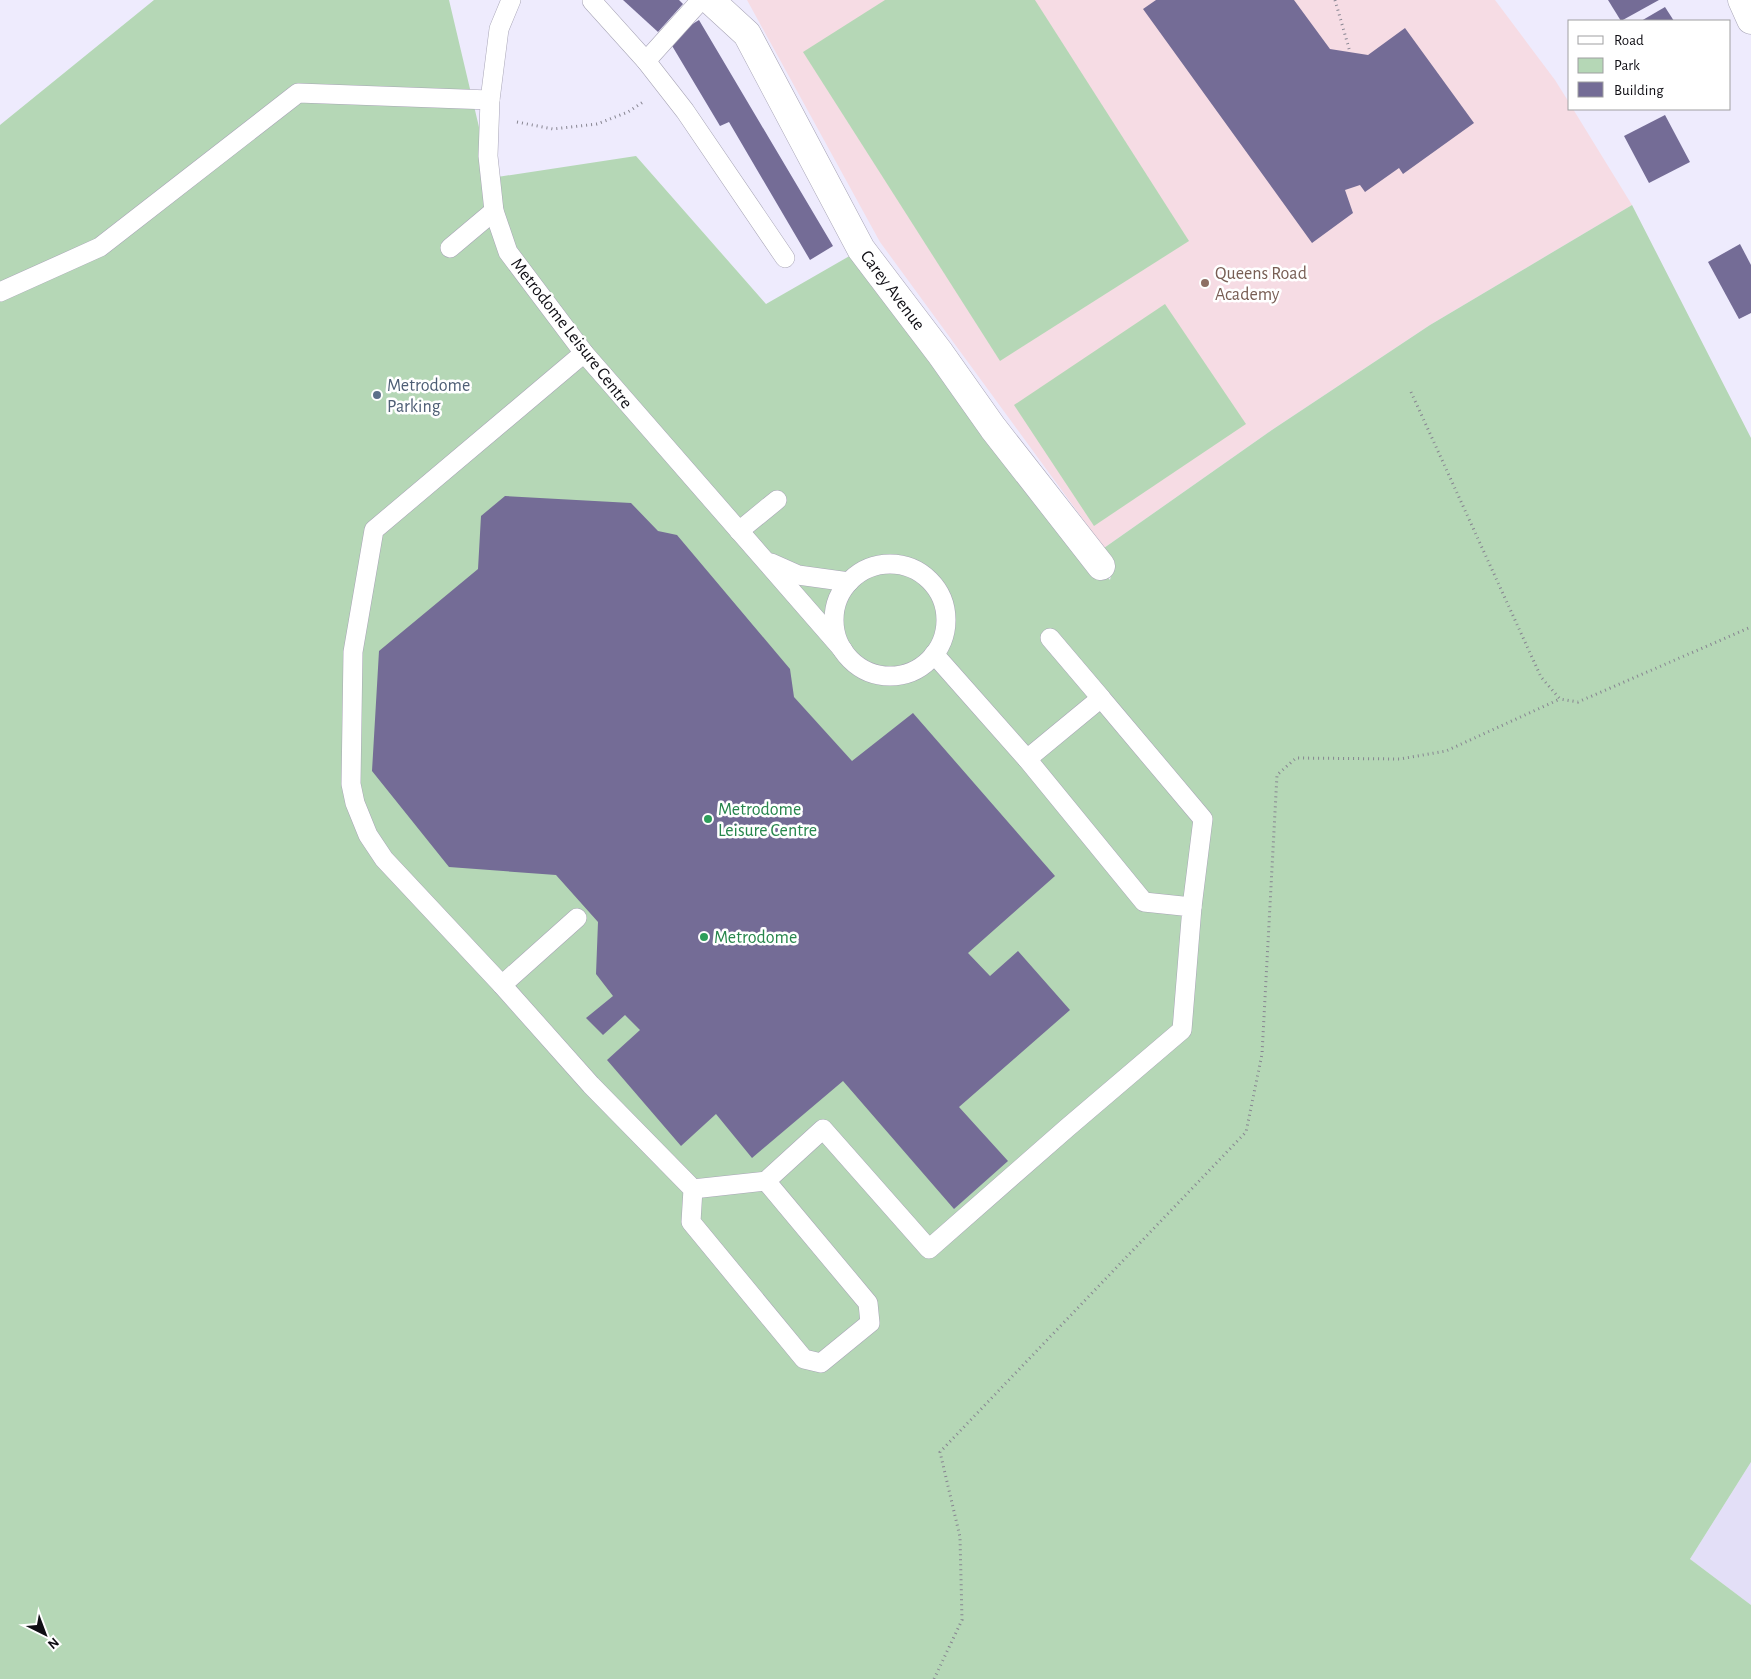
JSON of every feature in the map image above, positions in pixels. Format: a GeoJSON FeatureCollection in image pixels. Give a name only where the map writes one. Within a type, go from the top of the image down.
{"type":"FeatureCollection","features":[{"type":"Feature","properties":{"kind":"main road","name":"Carey Avenue"},"geometry":{"type":"LineString","coordinates":[[710,0],[747,34],[861,249],[940,353],[993,428],[1101,566]]}},
{"type":"Feature","properties":{"kind":"main road"},"geometry":{"type":"LineString","coordinates":[[1742,0],[1751,20]]}},
{"type":"Feature","properties":{"kind":"lane","name":"Metrodome Leisure Centre"},"geometry":{"type":"LineString","coordinates":[[510,0],[498,29],[490,108],[488,156],[494,211],[508,252],[584,353],[850,659],[860,667],[882,675],[905,673],[916,669],[934,654],[941,642],[946,617],[938,592],[930,581],[914,570],[896,564],[882,564],[858,573],[848,582],[840,594],[835,608],[834,623],[836,637],[843,650]]}},
{"type":"Feature","properties":{"kind":"lane"},"geometry":{"type":"LineString","coordinates":[[646,61],[701,0]]}},
{"type":"Feature","properties":{"kind":"lane"},"geometry":{"type":"LineString","coordinates":[[592,1],[646,61],[685,111],[785,258]]}},
{"type":"Feature","properties":{"kind":"lane"},"geometry":{"type":"LineString","coordinates":[[0,292],[100,247],[298,93],[490,108]]}},
{"type":"Feature","properties":{"kind":"lane"},"geometry":{"type":"LineString","coordinates":[[450,248],[494,211]]}},
{"type":"Feature","properties":{"kind":"lane"},"geometry":{"type":"LineString","coordinates":[[584,353],[374,530],[354,652],[351,784],[355,804],[368,835],[384,859],[592,1085],[693,1189],[691,1222],[804,1359],[821,1363],[870,1323],[868,1303],[766,1181]]}},
{"type":"Feature","properties":{"kind":"lane"},"geometry":{"type":"LineString","coordinates":[[739,531],[777,500]]}},
{"type":"Feature","properties":{"kind":"lane","name":"Metrodome Leisure Centre"},"geometry":{"type":"LineString","coordinates":[[767,562],[798,575],[848,582]]}},
{"type":"Feature","properties":{"kind":"lane"},"geometry":{"type":"LineString","coordinates":[[693,1189],[766,1181],[823,1129],[929,1249],[1182,1030],[1192,907],[1203,819],[1050,638]]}},
{"type":"Feature","properties":{"kind":"lane"},"geometry":{"type":"LineString","coordinates":[[934,654],[1027,759],[1144,902],[1192,907]]}},
{"type":"Feature","properties":{"kind":"lane"},"geometry":{"type":"LineString","coordinates":[[1027,759],[1101,698]]}},
{"type":"Feature","properties":{"kind":"lane"},"geometry":{"type":"LineString","coordinates":[[502,985],[577,918]]}},
{"type":"Feature","properties":{"kind":"path"},"geometry":{"type":"LineString","coordinates":[[1335,0],[1350,52]]}},
{"type":"Feature","properties":{"kind":"path"},"geometry":{"type":"LineString","coordinates":[[490,108],[553,129],[597,124],[628,112],[666,86]]}},
{"type":"Feature","properties":{"kind":"path"},"geometry":{"type":"LineString","coordinates":[[1411,392],[1540,677],[1560,699]]}},
{"type":"Feature","properties":{"kind":"path"},"geometry":{"type":"LineString","coordinates":[[934,1679],[962,1620],[960,1537],[940,1452],[1246,1132],[1262,1054],[1277,775],[1296,758],[1400,759],[1446,751],[1560,699],[1578,702],[1751,626]]}},
{"type":"Feature","properties":{"kind":"shaded area","name":"Queens Road Academy"},"geometry":{"type":"Polygon","coordinates":[[[747,0],[1495,0],[1555,80],[1568,101],[1568,110],[1574,110],[1632,205],[1430,325],[1269,432],[1104,548],[880,242],[747,0]]]}},
{"type":"Feature","properties":{"kind":"shaded area"},"geometry":{"type":"Polygon","coordinates":[[[1751,1462],[1751,1605],[1690,1559],[1751,1462]]]}},
{"type":"Feature","properties":{"kind":"green space"},"geometry":{"type":"Polygon","coordinates":[[[154,0],[449,0],[491,178],[636,156],[766,304],[853,254],[1110,580],[1113,566],[1104,548],[1269,432],[1430,325],[1632,205],[1751,438],[1751,1462],[1690,1559],[1751,1605],[1751,1679],[0,1679],[0,125],[154,0]]]}},
{"type":"Feature","properties":{"kind":"green space"},"geometry":{"type":"Polygon","coordinates":[[[885,0],[1035,0],[1189,241],[1000,361],[803,52],[885,0]]]}},
{"type":"Feature","properties":{"kind":"green space"},"geometry":{"type":"Polygon","coordinates":[[[1165,304],[1246,424],[1094,526],[1014,405],[1165,304]]]}},
{"type":"Feature","properties":{"kind":"building"},"geometry":{"type":"Polygon","coordinates":[[[623,0],[679,0],[683,4],[658,32],[623,0]]]}},
{"type":"Feature","properties":{"kind":"building","name":"Queens Road Academy"},"geometry":{"type":"Polygon","coordinates":[[[1156,0],[1294,0],[1330,49],[1368,55],[1405,28],[1474,123],[1403,174],[1399,168],[1365,192],[1360,185],[1345,190],[1353,213],[1312,243],[1143,9],[1156,0]]]}},
{"type":"Feature","properties":{"kind":"building"},"geometry":{"type":"Polygon","coordinates":[[[1608,0],[1659,0],[1623,20],[1620,20],[1608,0]]]}},
{"type":"Feature","properties":{"kind":"building"},"geometry":{"type":"Polygon","coordinates":[[[1665,7],[1673,20],[1643,20],[1665,7]]]}},
{"type":"Feature","properties":{"kind":"building"},"geometry":{"type":"Polygon","coordinates":[[[699,20],[833,246],[810,260],[729,122],[720,126],[668,39],[699,20]]]}},
{"type":"Feature","properties":{"kind":"building"},"geometry":{"type":"Polygon","coordinates":[[[1665,115],[1690,162],[1649,183],[1624,136],[1665,115]]]}},
{"type":"Feature","properties":{"kind":"building"},"geometry":{"type":"Polygon","coordinates":[[[1740,244],[1751,265],[1751,313],[1739,319],[1708,262],[1740,244]]]}},
{"type":"Feature","properties":{"kind":"building","name":"Metrodome Leisure Centre"},"geometry":{"type":"Polygon","coordinates":[[[505,496],[631,503],[658,531],[677,535],[790,669],[794,697],[852,761],[913,713],[1055,876],[968,953],[990,976],[1018,951],[1070,1010],[959,1107],[1008,1161],[954,1209],[843,1081],[752,1158],[716,1114],[681,1146],[607,1060],[640,1030],[625,1015],[603,1035],[586,1018],[613,996],[596,974],[598,922],[556,875],[449,867],[372,771],[379,651],[478,569],[481,516],[505,496]]]}},
{"type":"Feature","properties":{"kind":"place","name":"Queens Road Academy"},"geometry":{"type":"Point","coordinates":[1205,283]}},
{"type":"Feature","properties":{"kind":"place","name":"Metrodome Parking"},"geometry":{"type":"Point","coordinates":[377,395]}},
{"type":"Feature","properties":{"kind":"place","name":"Metrodome Leisure Centre"},"geometry":{"type":"Point","coordinates":[708,819]}},
{"type":"Feature","properties":{"kind":"place","name":"Metrodome"},"geometry":{"type":"Point","coordinates":[704,937]}}]}
